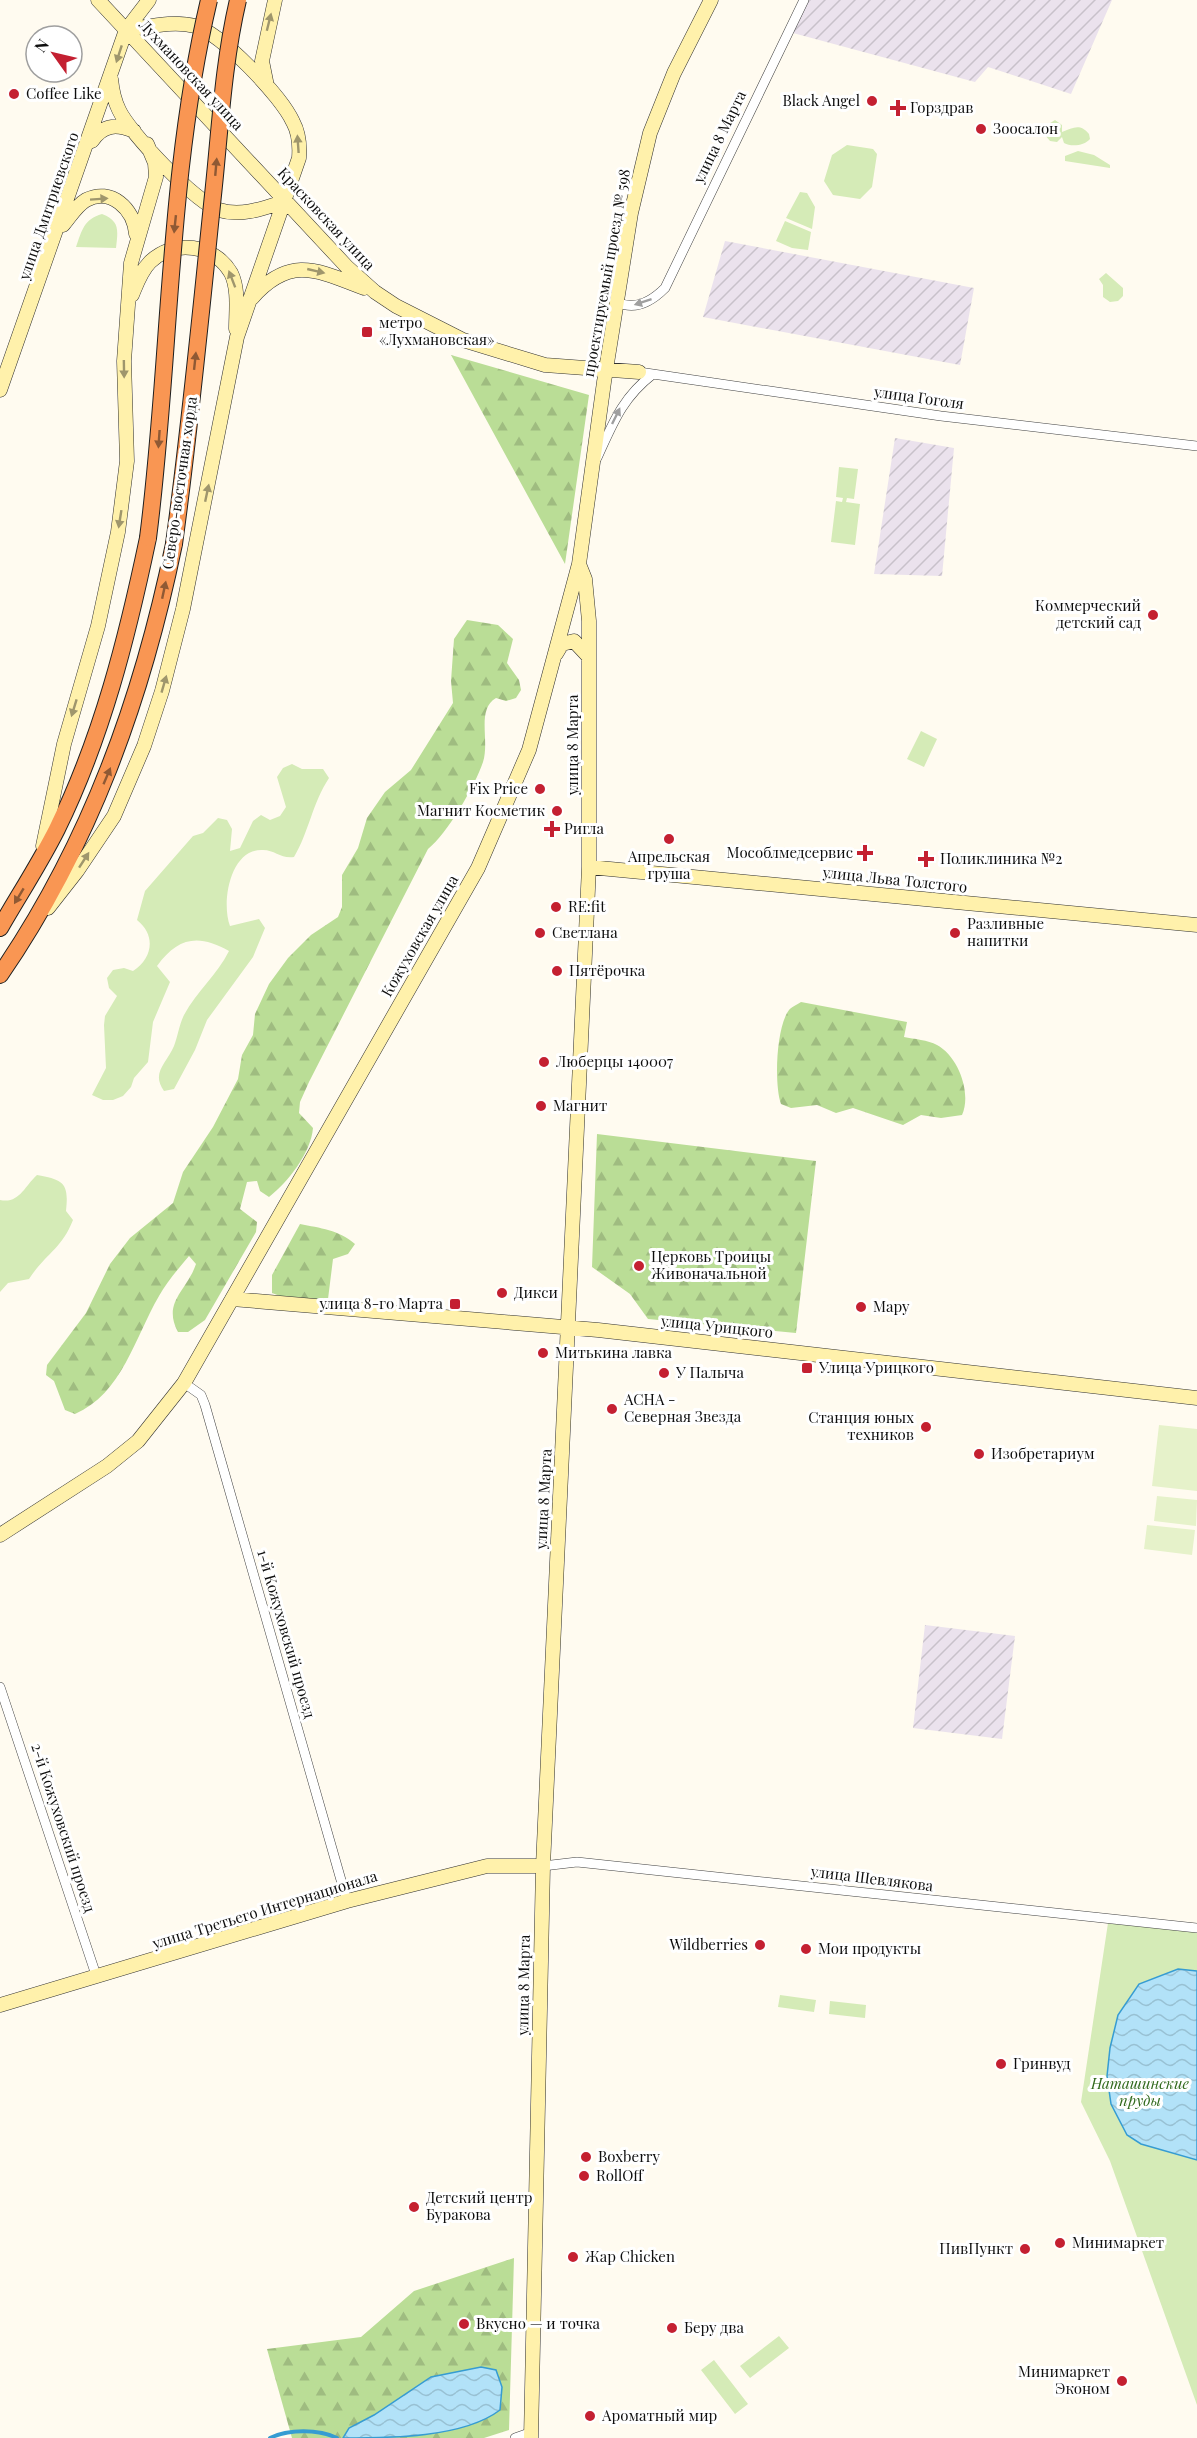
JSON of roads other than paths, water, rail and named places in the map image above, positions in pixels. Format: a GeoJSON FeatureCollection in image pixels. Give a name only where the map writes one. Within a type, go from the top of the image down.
{"type":"FeatureCollection","features":[{"type":"Feature","properties":{"kind":"highway","name":"Северо-восточная хорда"},"geometry":{"type":"LineString","coordinates":[[0,928],[37,865],[80,778],[131,622],[148,538],[158,461],[168,293],[186,120],[197,48],[208,0]]}},
{"type":"Feature","properties":{"kind":"highway","name":"Северо-восточная хорда"},"geometry":{"type":"LineString","coordinates":[[0,975],[23,940],[82,831],[128,722],[158,624],[174,544],[185,461],[220,115],[232,26],[238,0]]}},
{"type":"Feature","properties":{"kind":"street","name":"Лухмановская улица"},"geometry":{"type":"LineString","coordinates":[[98,0],[235,147]]}},
{"type":"Feature","properties":{"kind":"street"},"geometry":{"type":"LineString","coordinates":[[126,30],[149,0]]}},
{"type":"Feature","properties":{"kind":"street"},"geometry":{"type":"LineString","coordinates":[[267,88],[262,61],[275,0]]}},
{"type":"Feature","properties":{"kind":"street","name":"проектируемый проезд № 598"},"geometry":{"type":"LineString","coordinates":[[579,564],[606,369],[631,213],[650,133],[674,73],[711,0]]}},
{"type":"Feature","properties":{"kind":"street","name":"улица 8 Марта"},"geometry":{"type":"LineString","coordinates":[[617,302],[626,306],[646,303],[665,288],[804,0]]}},
{"type":"Feature","properties":{"kind":"street"},"geometry":{"type":"LineString","coordinates":[[23,940],[77,871],[114,816],[144,746],[162,692],[183,609],[237,337],[299,158],[297,132],[284,107],[225,43],[209,31],[179,24],[126,30]]}},
{"type":"Feature","properties":{"kind":"street","name":"улица Дмитриевского"},"geometry":{"type":"LineString","coordinates":[[0,390],[84,157],[126,30]]}},
{"type":"Feature","properties":{"kind":"street"},"geometry":{"type":"LineString","coordinates":[[111,78],[119,110],[134,131],[197,197],[217,209],[242,213],[286,201]]}},
{"type":"Feature","properties":{"kind":"street"},"geometry":{"type":"LineString","coordinates":[[84,157],[94,138],[107,127],[120,126],[134,131]]}},
{"type":"Feature","properties":{"kind":"street"},"geometry":{"type":"LineString","coordinates":[[37,865],[46,836],[64,744],[98,626],[119,523],[127,461],[124,361],[126,311],[136,240],[156,177],[155,163],[147,144]]}},
{"type":"Feature","properties":{"kind":"street","name":"Красковская улица"},"geometry":{"type":"LineString","coordinates":[[235,147],[347,267],[375,292],[418,318],[463,340],[545,365],[646,373]]}},
{"type":"Feature","properties":{"kind":"street"},"geometry":{"type":"LineString","coordinates":[[56,234],[86,200],[104,196],[115,199],[132,214],[136,240]]}},
{"type":"Feature","properties":{"kind":"street"},"geometry":{"type":"LineString","coordinates":[[126,311],[141,274],[152,260],[176,248],[194,248],[219,259],[231,274],[236,292],[237,337]]}},
{"type":"Feature","properties":{"kind":"street"},"geometry":{"type":"LineString","coordinates":[[249,302],[271,279],[286,271],[301,269],[327,274],[375,292]]}},
{"type":"Feature","properties":{"kind":"street"},"geometry":{"type":"LineString","coordinates":[[592,468],[619,410],[646,373]]}},
{"type":"Feature","properties":{"kind":"street","name":"улица Гоголя"},"geometry":{"type":"LineString","coordinates":[[646,373],[940,416],[1197,446]]}},
{"type":"Feature","properties":{"kind":"street","name":"улица 8 Марта"},"geometry":{"type":"LineString","coordinates":[[532,2435],[543,1866],[590,867],[588,601],[579,564]]}},
{"type":"Feature","properties":{"kind":"street","name":"Кожуховская улица"},"geometry":{"type":"LineString","coordinates":[[0,1535],[107,1466],[138,1441],[184,1383],[478,868],[505,812],[529,750],[579,564]]}},
{"type":"Feature","properties":{"kind":"street"},"geometry":{"type":"LineString","coordinates":[[555,655],[562,644],[573,641],[589,657]]}},
{"type":"Feature","properties":{"kind":"street","name":"улица Льва Толстого"},"geometry":{"type":"LineString","coordinates":[[590,867],[1197,925]]}},
{"type":"Feature","properties":{"kind":"street","name":"улица Урицкого"},"geometry":{"type":"LineString","coordinates":[[232,1299],[568,1329],[979,1371],[1197,1398]]}},
{"type":"Feature","properties":{"kind":"street","name":"1-й Кожуховский проезд"},"geometry":{"type":"LineString","coordinates":[[184,1383],[201,1395],[205,1405],[347,1901]]}},
{"type":"Feature","properties":{"kind":"street","name":"2-й Кожуховский проезд"},"geometry":{"type":"LineString","coordinates":[[0,1687],[97,1978]]}},
{"type":"Feature","properties":{"kind":"street","name":"улица Шевлякова"},"geometry":{"type":"LineString","coordinates":[[543,1866],[577,1862],[1197,1928]]}},
{"type":"Feature","properties":{"kind":"street","name":"улица Третьего Интернационала"},"geometry":{"type":"LineString","coordinates":[[0,2005],[97,1978],[347,1901],[487,1866],[543,1866]]}},
{"type":"Feature","properties":{"kind":"street"},"geometry":{"type":"LineString","coordinates":[[515,2438],[532,2435]]}},
{"type":"Feature","properties":{"kind":"water","name":"Наташинские пруды"},"geometry":{"type":"Polygon","coordinates":[[[1178,1969],[1197,1971],[1197,2160],[1141,2144],[1127,2135],[1111,2104],[1107,2076],[1110,2048],[1118,2015],[1139,1984],[1178,1969]]]}},
{"type":"Feature","properties":{"kind":"water"},"geometry":{"type":"Polygon","coordinates":[[[481,2367],[496,2370],[502,2387],[500,2410],[485,2419],[466,2426],[425,2435],[343,2438],[349,2428],[374,2415],[431,2377],[481,2367]]]}},
{"type":"Feature","properties":{"kind":"waterway"},"geometry":{"type":"LineString","coordinates":[[270,2438],[304,2431],[337,2438]]}},
{"type":"Feature","properties":{"kind":"place","name":"Coffee Like"},"geometry":{"type":"Point","coordinates":[14,94]}},
{"type":"Feature","properties":{"kind":"place","name":"Black Angel"},"geometry":{"type":"Point","coordinates":[872,101]}},
{"type":"Feature","properties":{"kind":"place","name":"Горздрав"},"geometry":{"type":"Point","coordinates":[898,108]}},
{"type":"Feature","properties":{"kind":"place","name":"Зоосалон"},"geometry":{"type":"Point","coordinates":[981,129]}},
{"type":"Feature","properties":{"kind":"place","name":"метро «Лухмановская»"},"geometry":{"type":"Point","coordinates":[367,332]}},
{"type":"Feature","properties":{"kind":"place","name":"Коммерческий детский сад"},"geometry":{"type":"Point","coordinates":[1153,615]}},
{"type":"Feature","properties":{"kind":"place","name":"Fix Price"},"geometry":{"type":"Point","coordinates":[540,789]}},
{"type":"Feature","properties":{"kind":"place","name":"Магнит Косметик"},"geometry":{"type":"Point","coordinates":[557,811]}},
{"type":"Feature","properties":{"kind":"place","name":"Ригла"},"geometry":{"type":"Point","coordinates":[552,829]}},
{"type":"Feature","properties":{"kind":"place","name":"Апрельская груша"},"geometry":{"type":"Point","coordinates":[669,839]}},
{"type":"Feature","properties":{"kind":"place","name":"Мособлмедсервис"},"geometry":{"type":"Point","coordinates":[865,853]}},
{"type":"Feature","properties":{"kind":"place","name":"Поликлиника №2"},"geometry":{"type":"Point","coordinates":[926,859]}},
{"type":"Feature","properties":{"kind":"place","name":"RE:fit"},"geometry":{"type":"Point","coordinates":[556,907]}},
{"type":"Feature","properties":{"kind":"place","name":"Светлана"},"geometry":{"type":"Point","coordinates":[540,933]}},
{"type":"Feature","properties":{"kind":"place","name":"Разливные напитки"},"geometry":{"type":"Point","coordinates":[955,933]}},
{"type":"Feature","properties":{"kind":"place","name":"Пятёрочка"},"geometry":{"type":"Point","coordinates":[557,971]}},
{"type":"Feature","properties":{"kind":"place","name":"Люберцы 140007"},"geometry":{"type":"Point","coordinates":[544,1062]}},
{"type":"Feature","properties":{"kind":"place","name":"Магнит"},"geometry":{"type":"Point","coordinates":[541,1106]}},
{"type":"Feature","properties":{"kind":"place","name":"Церковь Троицы Живоначальной"},"geometry":{"type":"Point","coordinates":[639,1266]}},
{"type":"Feature","properties":{"kind":"place","name":"Дикси"},"geometry":{"type":"Point","coordinates":[502,1293]}},
{"type":"Feature","properties":{"kind":"place","name":"улица 8-го Марта"},"geometry":{"type":"Point","coordinates":[455,1304]}},
{"type":"Feature","properties":{"kind":"place","name":"Мару"},"geometry":{"type":"Point","coordinates":[861,1307]}},
{"type":"Feature","properties":{"kind":"place","name":"Митькина лавка"},"geometry":{"type":"Point","coordinates":[543,1353]}},
{"type":"Feature","properties":{"kind":"place","name":"Улица Урицкого"},"geometry":{"type":"Point","coordinates":[807,1368]}},
{"type":"Feature","properties":{"kind":"place","name":"У Палыча"},"geometry":{"type":"Point","coordinates":[664,1373]}},
{"type":"Feature","properties":{"kind":"place","name":"АСНА - Северная Звезда"},"geometry":{"type":"Point","coordinates":[612,1409]}},
{"type":"Feature","properties":{"kind":"place","name":"Станция юных техников"},"geometry":{"type":"Point","coordinates":[926,1427]}},
{"type":"Feature","properties":{"kind":"place","name":"Изобретариум"},"geometry":{"type":"Point","coordinates":[979,1454]}},
{"type":"Feature","properties":{"kind":"place","name":"Wildberries"},"geometry":{"type":"Point","coordinates":[760,1945]}},
{"type":"Feature","properties":{"kind":"place","name":"Мои продукты"},"geometry":{"type":"Point","coordinates":[806,1949]}},
{"type":"Feature","properties":{"kind":"place","name":"Гринвуд"},"geometry":{"type":"Point","coordinates":[1001,2064]}},
{"type":"Feature","properties":{"kind":"place","name":"Boxberry"},"geometry":{"type":"Point","coordinates":[586,2157]}},
{"type":"Feature","properties":{"kind":"place","name":"RollOff"},"geometry":{"type":"Point","coordinates":[584,2176]}},
{"type":"Feature","properties":{"kind":"place","name":"Детский центр Буракова"},"geometry":{"type":"Point","coordinates":[414,2207]}},
{"type":"Feature","properties":{"kind":"place","name":"Минимаркет"},"geometry":{"type":"Point","coordinates":[1060,2243]}},
{"type":"Feature","properties":{"kind":"place","name":"ПивПункт"},"geometry":{"type":"Point","coordinates":[1025,2249]}},
{"type":"Feature","properties":{"kind":"place","name":"Жар Chicken"},"geometry":{"type":"Point","coordinates":[573,2257]}},
{"type":"Feature","properties":{"kind":"place","name":"Вкусно — и точка"},"geometry":{"type":"Point","coordinates":[464,2324]}},
{"type":"Feature","properties":{"kind":"place","name":"Беру два"},"geometry":{"type":"Point","coordinates":[672,2328]}},
{"type":"Feature","properties":{"kind":"place","name":"Минимаркет Эконом"},"geometry":{"type":"Point","coordinates":[1122,2381]}},
{"type":"Feature","properties":{"kind":"place","name":"Ароматный мир"},"geometry":{"type":"Point","coordinates":[590,2416]}}]}
